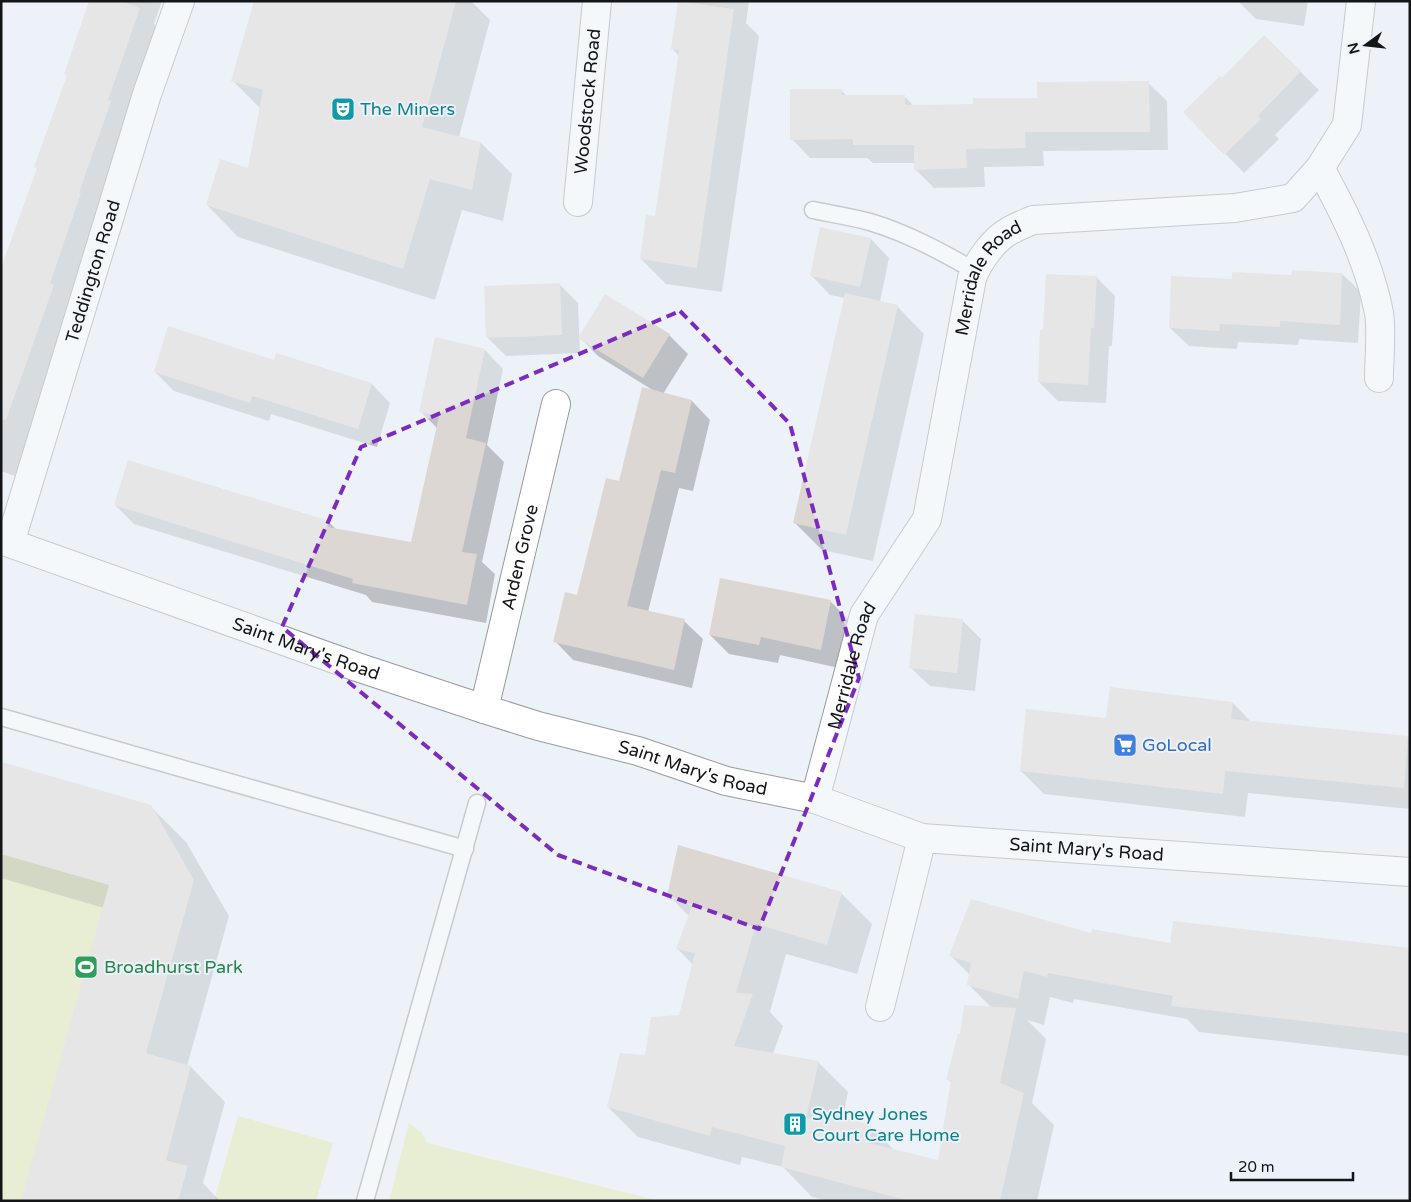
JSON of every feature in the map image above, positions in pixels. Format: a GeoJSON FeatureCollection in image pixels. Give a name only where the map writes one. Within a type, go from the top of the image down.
{"type":"FeatureCollection","features":[{"type":"Feature","properties":{"kind":"street","name":"Teddington Road"},"geometry":{"type":"LineString","coordinates":[[5,541],[147,94],[180,1]]}},
{"type":"Feature","properties":{"kind":"street","name":"Woodstock Road"},"geometry":{"type":"LineString","coordinates":[[578,202],[597,1]]}},
{"type":"Feature","properties":{"kind":"street","name":"Merridale Road"},"geometry":{"type":"LineString","coordinates":[[815,799],[864,615],[927,519],[970,288],[975,271],[994,243],[1010,230],[1033,220],[1235,208],[1293,198],[1320,168],[1347,125],[1361,1]]}},
{"type":"Feature","properties":{"kind":"street"},"geometry":{"type":"LineString","coordinates":[[1320,168],[1346,216],[1366,264],[1379,314],[1378,378]]}},
{"type":"Feature","properties":{"kind":"street","name":"Arden Grove"},"geometry":{"type":"LineString","coordinates":[[484,709],[556,404]]}},
{"type":"Feature","properties":{"kind":"street","name":"Saint Mary's Road"},"geometry":{"type":"LineString","coordinates":[[5,541],[357,667],[484,709],[538,726],[638,751],[726,781],[815,799],[922,838],[1410,872]]}},
{"type":"Feature","properties":{"kind":"street"},"geometry":{"type":"LineString","coordinates":[[880,1007],[922,838]]}},
{"type":"Feature","properties":{"kind":"lane"},"geometry":{"type":"LineString","coordinates":[[813,210],[870,222],[904,234],[944,253],[975,271]]}},
{"type":"Feature","properties":{"kind":"lane"},"geometry":{"type":"LineString","coordinates":[[1,717],[465,849]]}},
{"type":"Feature","properties":{"kind":"lane"},"geometry":{"type":"LineString","coordinates":[[365,1201],[477,803]]}},
{"type":"Feature","properties":{"kind":"highlighted area"},"geometry":{"type":"Polygon","coordinates":[[[680,311],[790,424],[859,678],[759,929],[558,855],[282,627],[361,447],[680,311]]]}},
{"type":"Feature","properties":{"kind":"green space","name":"Broadhurst Park"},"geometry":{"type":"Polygon","coordinates":[[[1,762],[151,805],[194,880],[146,1053],[191,1066],[166,1159],[188,1166],[178,1201],[1,1201],[1,762]]]}},
{"type":"Feature","properties":{"kind":"green space"},"geometry":{"type":"Polygon","coordinates":[[[238,1116],[333,1143],[316,1201],[214,1201],[238,1116]]]}},
{"type":"Feature","properties":{"kind":"green space"},"geometry":{"type":"Polygon","coordinates":[[[409,1123],[422,1133],[427,1143],[660,1201],[389,1201],[409,1123]]]}},
{"type":"Feature","properties":{"kind":"building"},"geometry":{"type":"Polygon","coordinates":[[[89,1],[122,1],[140,8],[108,100],[111,101],[50,283],[54,285],[6,420],[1,419],[1,268],[37,168],[34,167],[67,75],[64,74],[89,1]]]}},
{"type":"Feature","properties":{"kind":"building","name":"The Miners"},"geometry":{"type":"Polygon","coordinates":[[[254,1],[456,1],[422,127],[481,142],[472,190],[430,179],[403,269],[206,205],[220,159],[248,168],[263,90],[231,81],[254,1]]]}},
{"type":"Feature","properties":{"kind":"building"},"geometry":{"type":"Polygon","coordinates":[[[678,1],[734,9],[697,268],[640,259],[646,215],[655,216],[679,50],[671,49],[678,1]]]}},
{"type":"Feature","properties":{"kind":"building"},"geometry":{"type":"Polygon","coordinates":[[[1264,35],[1301,71],[1258,116],[1261,119],[1224,155],[1183,112],[1220,76],[1222,78],[1264,35]]]}},
{"type":"Feature","properties":{"kind":"building"},"geometry":{"type":"Polygon","coordinates":[[[1149,81],[1150,132],[1025,132],[1026,148],[966,149],[967,168],[914,170],[914,145],[853,145],[853,139],[790,140],[790,89],[842,89],[842,95],[905,95],[905,105],[973,104],[973,98],[1037,98],[1037,82],[1149,81]]]}},
{"type":"Feature","properties":{"kind":"building"},"geometry":{"type":"Polygon","coordinates":[[[820,227],[871,238],[860,287],[810,276],[820,227]]]}},
{"type":"Feature","properties":{"kind":"building"},"geometry":{"type":"Polygon","coordinates":[[[1292,270],[1342,273],[1340,325],[1280,321],[1280,327],[1220,324],[1219,331],[1169,328],[1171,276],[1232,279],[1232,272],[1291,275],[1292,270]]]}},
{"type":"Feature","properties":{"kind":"building"},"geometry":{"type":"Polygon","coordinates":[[[1046,274],[1097,276],[1094,328],[1091,328],[1088,385],[1038,382],[1040,330],[1043,330],[1046,274]]]}},
{"type":"Feature","properties":{"kind":"building"},"geometry":{"type":"Polygon","coordinates":[[[560,283],[562,335],[486,338],[484,286],[560,283]]]}},
{"type":"Feature","properties":{"kind":"building"},"geometry":{"type":"Polygon","coordinates":[[[845,293],[898,305],[846,535],[793,523],[845,293]]]}},
{"type":"Feature","properties":{"kind":"building"},"geometry":{"type":"Polygon","coordinates":[[[605,294],[670,334],[643,378],[578,338],[605,294]]]}},
{"type":"Feature","properties":{"kind":"building"},"geometry":{"type":"Polygon","coordinates":[[[168,326],[274,360],[276,353],[372,383],[358,429],[252,396],[250,403],[154,372],[168,326]]]}},
{"type":"Feature","properties":{"kind":"building"},"geometry":{"type":"Polygon","coordinates":[[[435,337],[485,349],[466,438],[486,443],[462,552],[477,554],[467,605],[352,583],[353,579],[114,505],[128,460],[330,521],[328,527],[411,542],[439,416],[419,412],[435,337]]]}},
{"type":"Feature","properties":{"kind":"building"},"geometry":{"type":"Polygon","coordinates":[[[642,387],[692,400],[675,473],[661,470],[627,606],[685,619],[674,670],[553,642],[565,592],[577,595],[606,478],[619,481],[642,387]]]}},
{"type":"Feature","properties":{"kind":"building"},"geometry":{"type":"Polygon","coordinates":[[[720,578],[831,600],[821,650],[761,637],[759,645],[709,635],[720,578]]]}},
{"type":"Feature","properties":{"kind":"building"},"geometry":{"type":"Polygon","coordinates":[[[915,614],[963,619],[957,673],[909,668],[915,614]]]}},
{"type":"Feature","properties":{"kind":"building","name":"GoLocal"},"geometry":{"type":"Polygon","coordinates":[[[1110,687],[1233,702],[1231,719],[1408,736],[1404,788],[1225,771],[1223,794],[1020,771],[1026,709],[1106,718],[1110,687]]]}},
{"type":"Feature","properties":{"kind":"building","name":"Broadhurst Park"},"geometry":{"type":"Polygon","coordinates":[[[1,762],[151,805],[194,880],[146,1053],[191,1066],[166,1160],[188,1166],[178,1201],[21,1201],[109,885],[1,854],[1,762]]]}},
{"type":"Feature","properties":{"kind":"building"},"geometry":{"type":"Polygon","coordinates":[[[678,845],[842,892],[827,945],[756,924],[736,993],[753,994],[734,1046],[819,1061],[806,1118],[856,1120],[873,1127],[869,1143],[938,1160],[951,1080],[946,1080],[958,1034],[960,1034],[964,1005],[1016,1008],[1000,1083],[1024,1093],[1000,1201],[909,1201],[781,1167],[785,1146],[712,1127],[710,1136],[607,1107],[620,1053],[645,1055],[651,1017],[679,1015],[695,953],[676,949],[692,906],[667,896],[678,845]]]}},
{"type":"Feature","properties":{"kind":"building"},"geometry":{"type":"Polygon","coordinates":[[[971,899],[1091,933],[1092,929],[1170,943],[1173,921],[1410,948],[1410,1033],[1171,1006],[1173,996],[1048,973],[1047,977],[1024,971],[1018,999],[967,985],[971,963],[949,956],[971,899]]]}},
{"type":"Feature","properties":{"kind":"place","name":"The Miners"},"geometry":{"type":"Point","coordinates":[343,109]}},
{"type":"Feature","properties":{"kind":"place","name":"GoLocal"},"geometry":{"type":"Point","coordinates":[1125,745]}},
{"type":"Feature","properties":{"kind":"place","name":"Broadhurst Park"},"geometry":{"type":"Point","coordinates":[86,967]}},
{"type":"Feature","properties":{"kind":"place","name":"Sydney Jones Court Care Home"},"geometry":{"type":"Point","coordinates":[795,1124]}}]}
